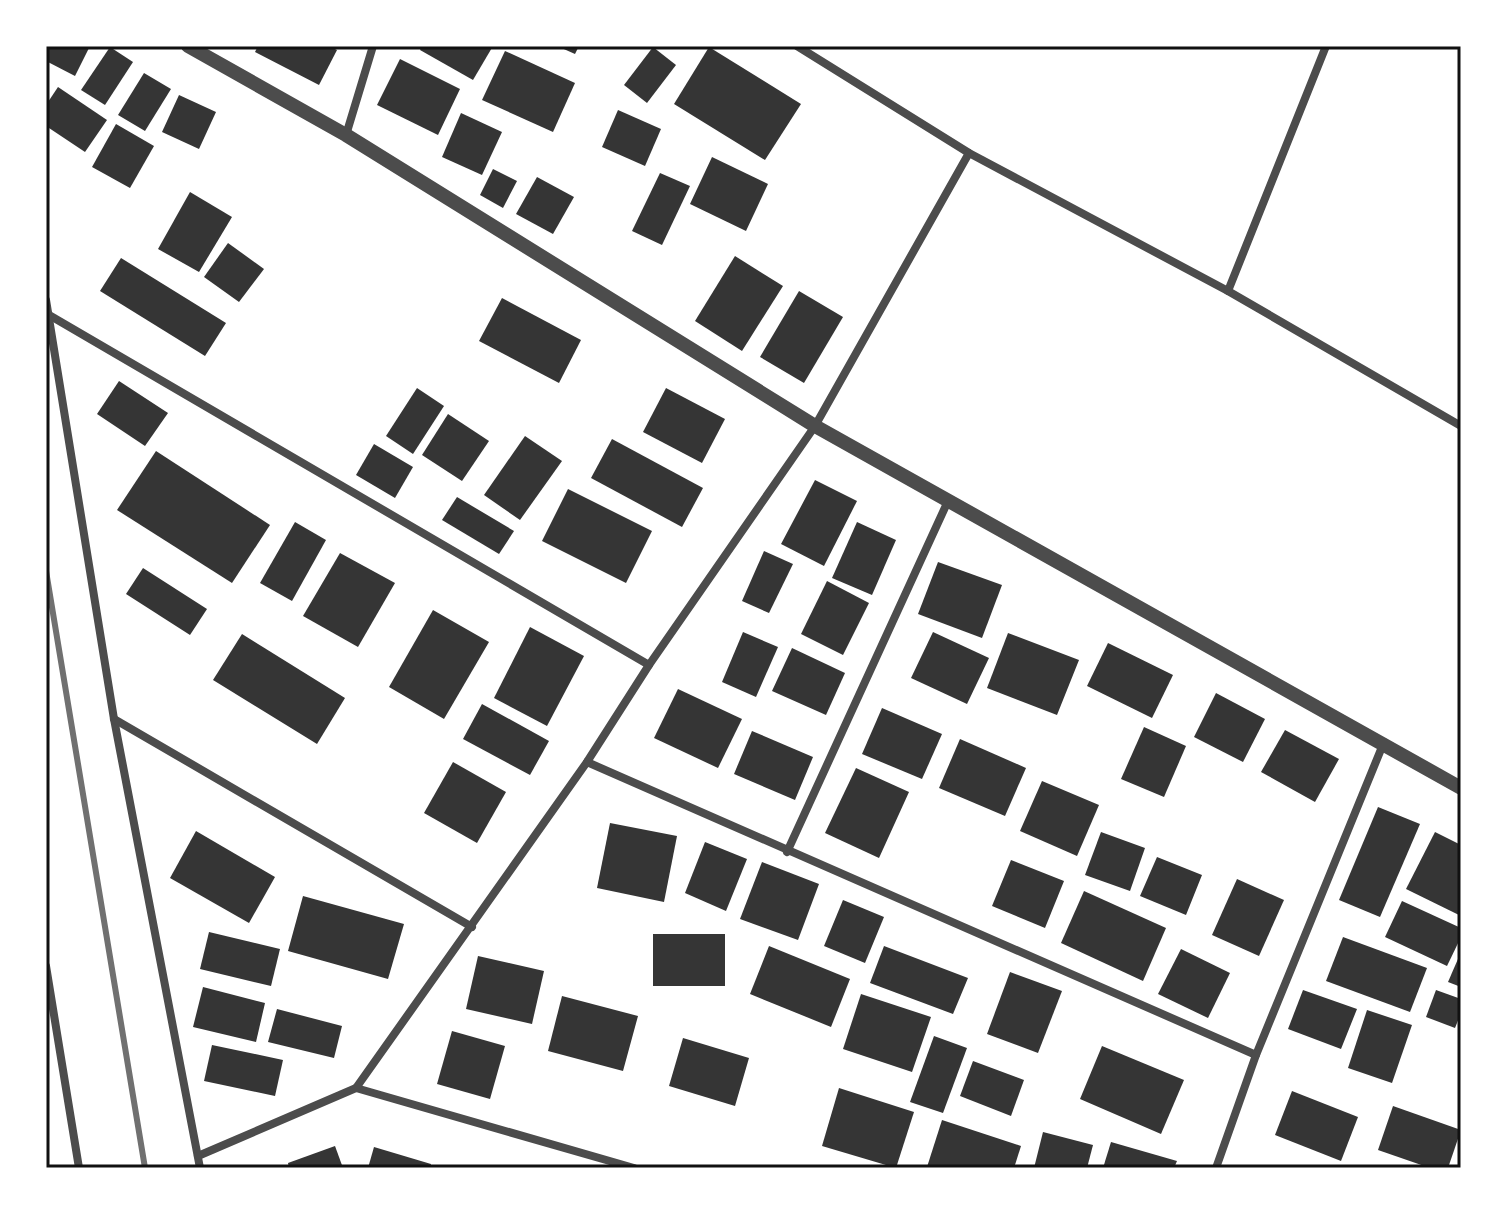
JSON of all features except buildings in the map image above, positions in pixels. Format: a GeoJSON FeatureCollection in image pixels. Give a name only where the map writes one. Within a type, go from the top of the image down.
{"type":"FeatureCollection","features":[{"type":"Feature","properties":{"kind":"street"},"geometry":{"type":"LineString","coordinates":[[188,46],[346,135],[815,426],[1384,742],[1461,788]]}},
{"type":"Feature","properties":{"kind":"street"},"geometry":{"type":"LineString","coordinates":[[346,135],[373,46]]}},
{"type":"Feature","properties":{"kind":"street"},"geometry":{"type":"LineString","coordinates":[[797,46],[969,153],[1228,291],[1461,426]]}},
{"type":"Feature","properties":{"kind":"street"},"geometry":{"type":"LineString","coordinates":[[1228,291],[1326,46]]}},
{"type":"Feature","properties":{"kind":"street"},"geometry":{"type":"LineString","coordinates":[[198,1156],[356,1088],[587,762],[649,665],[815,426],[969,153]]}},
{"type":"Feature","properties":{"kind":"street"},"geometry":{"type":"LineString","coordinates":[[46,300],[114,719],[200,1168]]}},
{"type":"Feature","properties":{"kind":"street"},"geometry":{"type":"LineString","coordinates":[[49,315],[649,665]]}},
{"type":"Feature","properties":{"kind":"street"},"geometry":{"type":"LineString","coordinates":[[787,852],[948,501]]}},
{"type":"Feature","properties":{"kind":"street"},"geometry":{"type":"LineString","coordinates":[[114,719],[472,927]]}},
{"type":"Feature","properties":{"kind":"street"},"geometry":{"type":"LineString","coordinates":[[1216,1168],[1256,1055],[1384,742]]}},
{"type":"Feature","properties":{"kind":"street"},"geometry":{"type":"LineString","coordinates":[[587,762],[1256,1055]]}},
{"type":"Feature","properties":{"kind":"street"},"geometry":{"type":"LineString","coordinates":[[46,966],[79,1168]]}},
{"type":"Feature","properties":{"kind":"street"},"geometry":{"type":"LineString","coordinates":[[356,1088],[634,1168]]}},
{"type":"Feature","properties":{"kind":"railway"},"geometry":{"type":"LineString","coordinates":[[46,571],[145,1168]]}}]}
